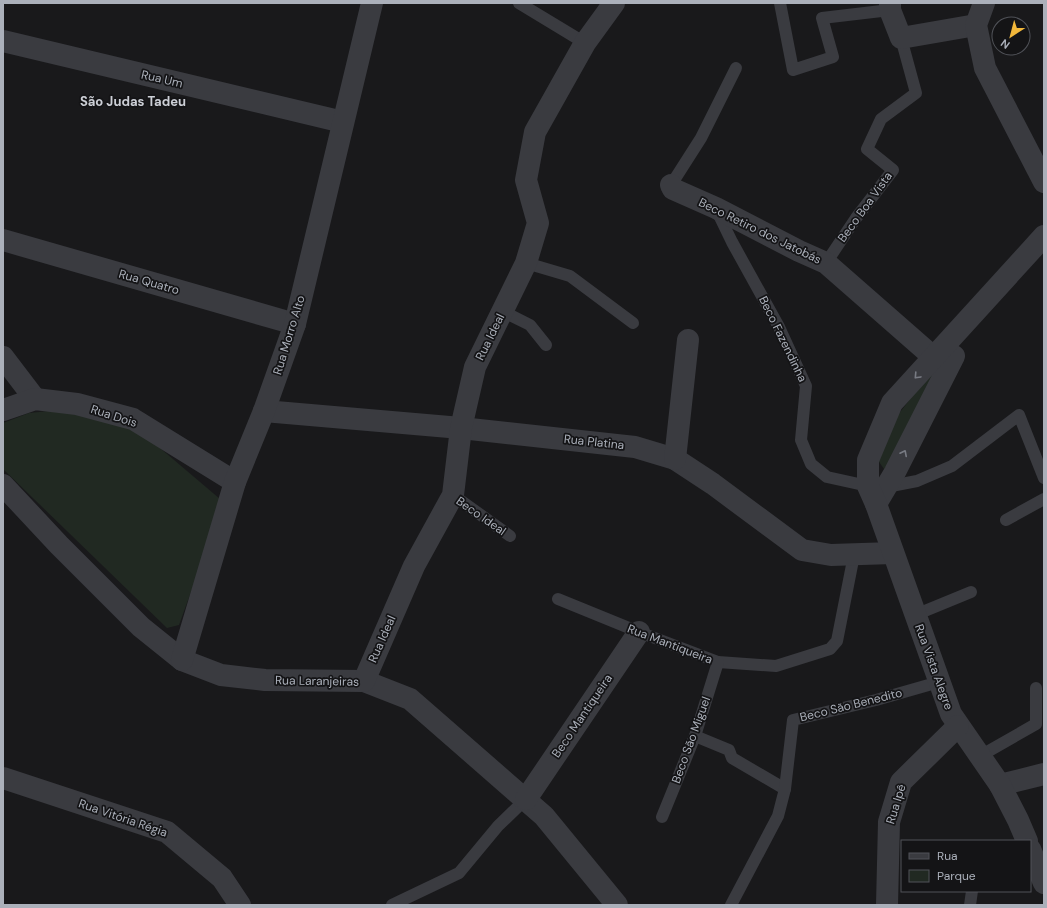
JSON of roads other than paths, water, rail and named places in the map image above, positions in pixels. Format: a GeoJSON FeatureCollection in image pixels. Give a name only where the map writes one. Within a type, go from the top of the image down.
{"type":"FeatureCollection","features":[{"type":"Feature","properties":{"kind":"street","name":"Rua Morro Alto"},"geometry":{"type":"LineString","coordinates":[[182,660],[235,482],[264,411],[294,324],[372,3]]}},
{"type":"Feature","properties":{"kind":"street","name":"Rua Ideal"},"geometry":{"type":"LineString","coordinates":[[364,681],[414,566],[452,495],[461,428],[475,367],[526,263],[538,222],[526,180],[535,132],[585,43],[614,3]]}},
{"type":"Feature","properties":{"kind":"street"},"geometry":{"type":"LineString","coordinates":[[984,3],[976,25],[985,68],[1044,182]]}},
{"type":"Feature","properties":{"kind":"street"},"geometry":{"type":"LineString","coordinates":[[890,6],[901,38],[976,25]]}},
{"type":"Feature","properties":{"kind":"street","name":"Rua Um"},"geometry":{"type":"LineString","coordinates":[[3,41],[343,122]]}},
{"type":"Feature","properties":{"kind":"street","name":"Beco Retiro dos Jatobás"},"geometry":{"type":"LineString","coordinates":[[671,185],[673,189],[716,208],[799,251],[826,263],[940,364]]}},
{"type":"Feature","properties":{"kind":"street","name":"Rua Vista Alegre"},"geometry":{"type":"LineString","coordinates":[[876,492],[895,472],[940,364],[981,306],[1044,236]]}},
{"type":"Feature","properties":{"kind":"street","name":"Rua Quatro"},"geometry":{"type":"LineString","coordinates":[[3,240],[294,324]]}},
{"type":"Feature","properties":{"kind":"street"},"geometry":{"type":"LineString","coordinates":[[675,459],[688,340]]}},
{"type":"Feature","properties":{"kind":"street"},"geometry":{"type":"LineString","coordinates":[[3,357],[35,399]]}},
{"type":"Feature","properties":{"kind":"street","name":"Rua Vista Alegre"},"geometry":{"type":"LineString","coordinates":[[940,364],[892,403],[868,460],[893,553],[951,714],[1000,785],[1018,820],[1023,840]]}},
{"type":"Feature","properties":{"kind":"street","name":"Rua Dois"},"geometry":{"type":"LineString","coordinates":[[3,410],[35,399],[77,404],[132,419],[235,482]]}},
{"type":"Feature","properties":{"kind":"street","name":"Rua Platina"},"geometry":{"type":"LineString","coordinates":[[264,411],[461,428],[635,447],[675,459],[713,484],[802,550],[831,555],[854,556],[893,553]]}},
{"type":"Feature","properties":{"kind":"street","name":"Rua Laranjeiras"},"geometry":{"type":"LineString","coordinates":[[3,485],[59,545],[141,627],[182,660],[221,675],[258,680],[364,681],[410,699],[544,816],[617,905]]}},
{"type":"Feature","properties":{"kind":"street","name":"Beco Mantiqueira"},"geometry":{"type":"LineString","coordinates":[[526,799],[639,632]]}},
{"type":"Feature","properties":{"kind":"street","name":"Rua Ipê"},"geometry":{"type":"LineString","coordinates":[[887,905],[895,850],[888,822],[901,782],[958,726]]}},
{"type":"Feature","properties":{"kind":"street"},"geometry":{"type":"LineString","coordinates":[[1000,785],[1044,774]]}},
{"type":"Feature","properties":{"kind":"street","name":"Rua Vitória Régia"},"geometry":{"type":"LineString","coordinates":[[3,778],[167,832],[222,878],[240,905]]}},
{"type":"Feature","properties":{"kind":"street","name":"Rua Vista Alegre"},"geometry":{"type":"LineString","coordinates":[[1031,856],[1044,883]]}},
{"type":"Feature","properties":{"kind":"lane"},"geometry":{"type":"LineString","coordinates":[[519,3],[585,43]]}},
{"type":"Feature","properties":{"kind":"lane"},"geometry":{"type":"LineString","coordinates":[[780,3],[793,70],[833,57],[822,18],[890,6]]}},
{"type":"Feature","properties":{"kind":"lane","name":"Beco Boa Vista"},"geometry":{"type":"LineString","coordinates":[[826,263],[856,218],[893,170],[867,149],[882,119],[916,93],[901,38]]}},
{"type":"Feature","properties":{"kind":"lane","name":"Beco Retiro dos Jatobás"},"geometry":{"type":"LineString","coordinates":[[671,185],[701,138],[736,68]]}},
{"type":"Feature","properties":{"kind":"lane","name":"Beco Fazendinha"},"geometry":{"type":"LineString","coordinates":[[716,208],[732,242],[779,327],[806,386],[801,440],[811,464],[827,477],[876,492]]}},
{"type":"Feature","properties":{"kind":"lane"},"geometry":{"type":"LineString","coordinates":[[526,263],[570,276],[633,323]]}},
{"type":"Feature","properties":{"kind":"lane"},"geometry":{"type":"LineString","coordinates":[[502,311],[530,325],[546,345]]}},
{"type":"Feature","properties":{"kind":"lane"},"geometry":{"type":"LineString","coordinates":[[876,492],[918,481],[952,466],[1019,415],[1044,478]]}},
{"type":"Feature","properties":{"kind":"lane","name":"Beco Ideal"},"geometry":{"type":"LineString","coordinates":[[452,495],[510,536]]}},
{"type":"Feature","properties":{"kind":"lane"},"geometry":{"type":"LineString","coordinates":[[1006,520],[1044,499]]}},
{"type":"Feature","properties":{"kind":"lane","name":"Rua Mantiqueira"},"geometry":{"type":"LineString","coordinates":[[558,599],[718,662],[776,666],[830,649],[837,641],[854,556]]}},
{"type":"Feature","properties":{"kind":"lane"},"geometry":{"type":"LineString","coordinates":[[915,615],[971,592]]}},
{"type":"Feature","properties":{"kind":"lane","name":"Beco São Miguel"},"geometry":{"type":"LineString","coordinates":[[662,817],[695,736],[718,662]]}},
{"type":"Feature","properties":{"kind":"lane","name":"Beco São Benedito"},"geometry":{"type":"LineString","coordinates":[[731,905],[778,816],[786,789],[792,720],[876,700],[939,682]]}},
{"type":"Feature","properties":{"kind":"lane"},"geometry":{"type":"LineString","coordinates":[[980,756],[1036,724],[1036,688]]}},
{"type":"Feature","properties":{"kind":"lane"},"geometry":{"type":"LineString","coordinates":[[695,736],[729,750],[732,758],[786,789]]}},
{"type":"Feature","properties":{"kind":"lane"},"geometry":{"type":"LineString","coordinates":[[392,905],[459,873],[498,826],[526,799]]}},
{"type":"Feature","properties":{"kind":"lane"},"geometry":{"type":"LineString","coordinates":[[970,905],[972,892]]}},
{"type":"Feature","properties":{"kind":"district","name":"São Judas Tadeu"},"geometry":{"type":"Point","coordinates":[133,101]}}]}
